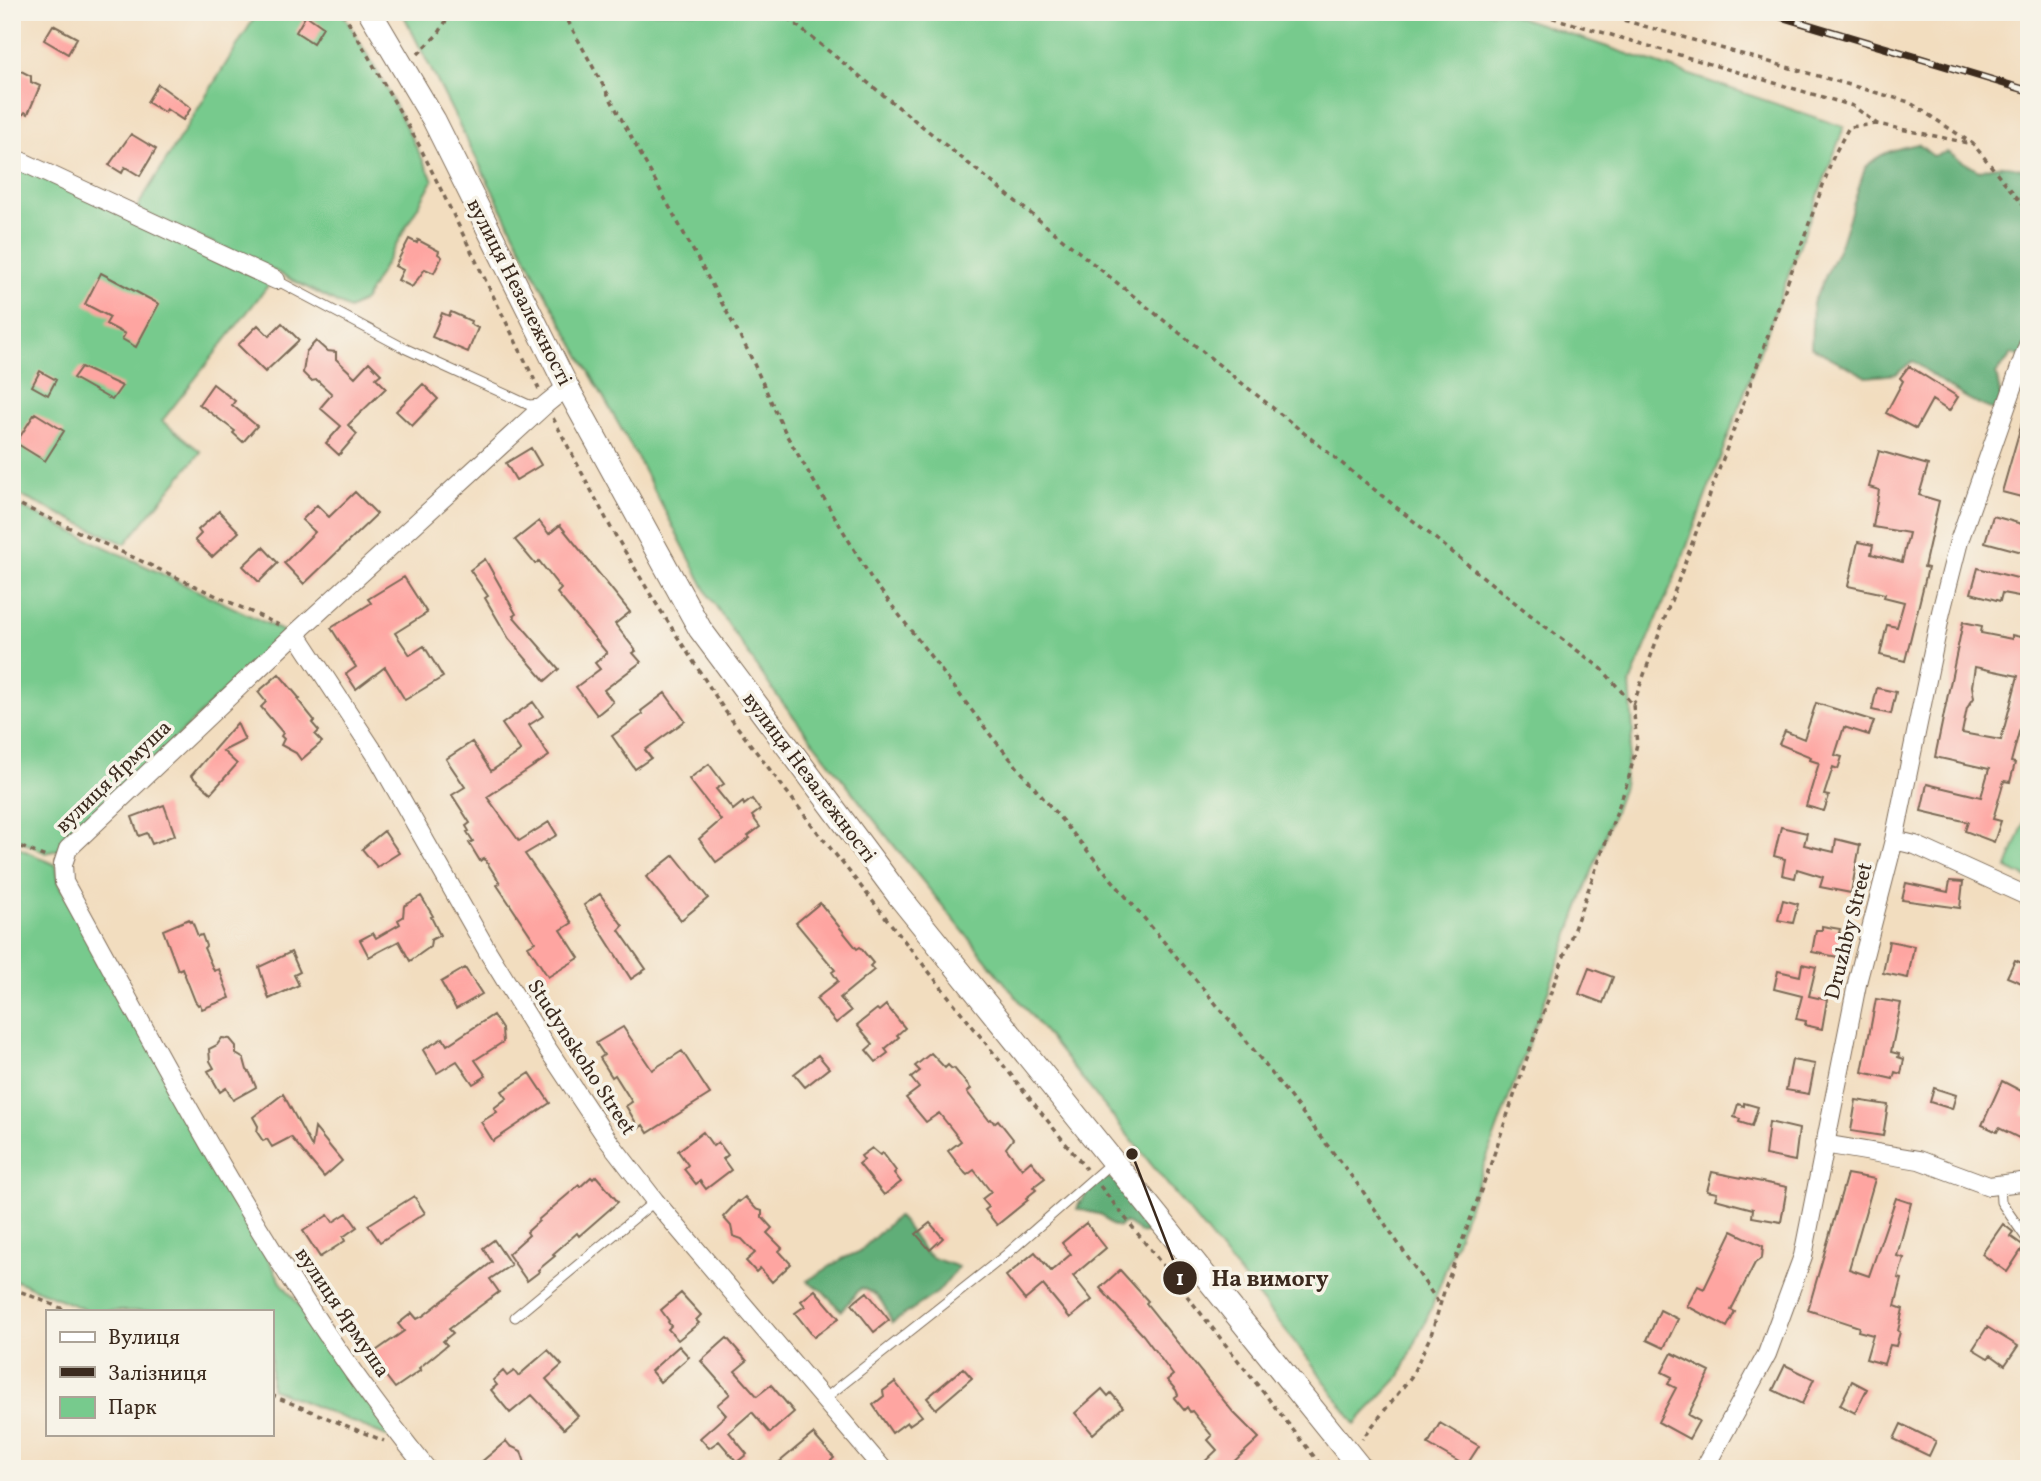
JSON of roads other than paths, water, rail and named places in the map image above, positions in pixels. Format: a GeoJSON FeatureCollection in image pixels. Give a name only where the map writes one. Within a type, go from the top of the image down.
{"type":"FeatureCollection","features":[{"type":"Feature","properties":{"kind":"street","name":"вулиця Незалежності"},"geometry":{"type":"LineString","coordinates":[[370,12],[434,120],[568,387],[700,629],[898,896],[1361,1469]]}},
{"type":"Feature","properties":{"kind":"street"},"geometry":{"type":"LineString","coordinates":[[12,157],[276,280]]}},
{"type":"Feature","properties":{"kind":"street","name":"Druzhby Street"},"geometry":{"type":"LineString","coordinates":[[1704,1469],[1767,1354],[1803,1255],[1858,979],[1894,840],[1941,612],[1959,541],[2029,342]]}},
{"type":"Feature","properties":{"kind":"street","name":"вулиця Ярмуша"},"geometry":{"type":"LineString","coordinates":[[427,1469],[330,1340],[216,1158],[64,882],[63,864],[68,849],[296,633],[546,404],[568,387]]}},
{"type":"Feature","properties":{"kind":"street","name":"Studynskoho Street"},"geometry":{"type":"LineString","coordinates":[[296,633],[378,758],[488,953],[608,1140],[655,1201],[883,1469]]}},
{"type":"Feature","properties":{"kind":"street"},"geometry":{"type":"LineString","coordinates":[[1894,840],[1915,845],[2029,897]]}},
{"type":"Feature","properties":{"kind":"street"},"geometry":{"type":"LineString","coordinates":[[1824,1144],[1919,1160],[1989,1186],[2029,1181]]}},
{"type":"Feature","properties":{"kind":"lane"},"geometry":{"type":"LineString","coordinates":[[276,280],[404,348],[488,387],[530,405],[546,404]]}},
{"type":"Feature","properties":{"kind":"lane"},"geometry":{"type":"LineString","coordinates":[[822,1400],[1007,1254],[1113,1161]]}},
{"type":"Feature","properties":{"kind":"lane"},"geometry":{"type":"LineString","coordinates":[[2000,1185],[2001,1202],[2029,1242]]}},
{"type":"Feature","properties":{"kind":"lane"},"geometry":{"type":"LineString","coordinates":[[515,1317],[655,1201]]}},
{"type":"Feature","properties":{"kind":"railway"},"geometry":{"type":"LineString","coordinates":[[1766,12],[2029,91]]}},
{"type":"Feature","properties":{"kind":"place","name":"На вимогу"},"geometry":{"type":"Point","coordinates":[1132,1154]}}]}
